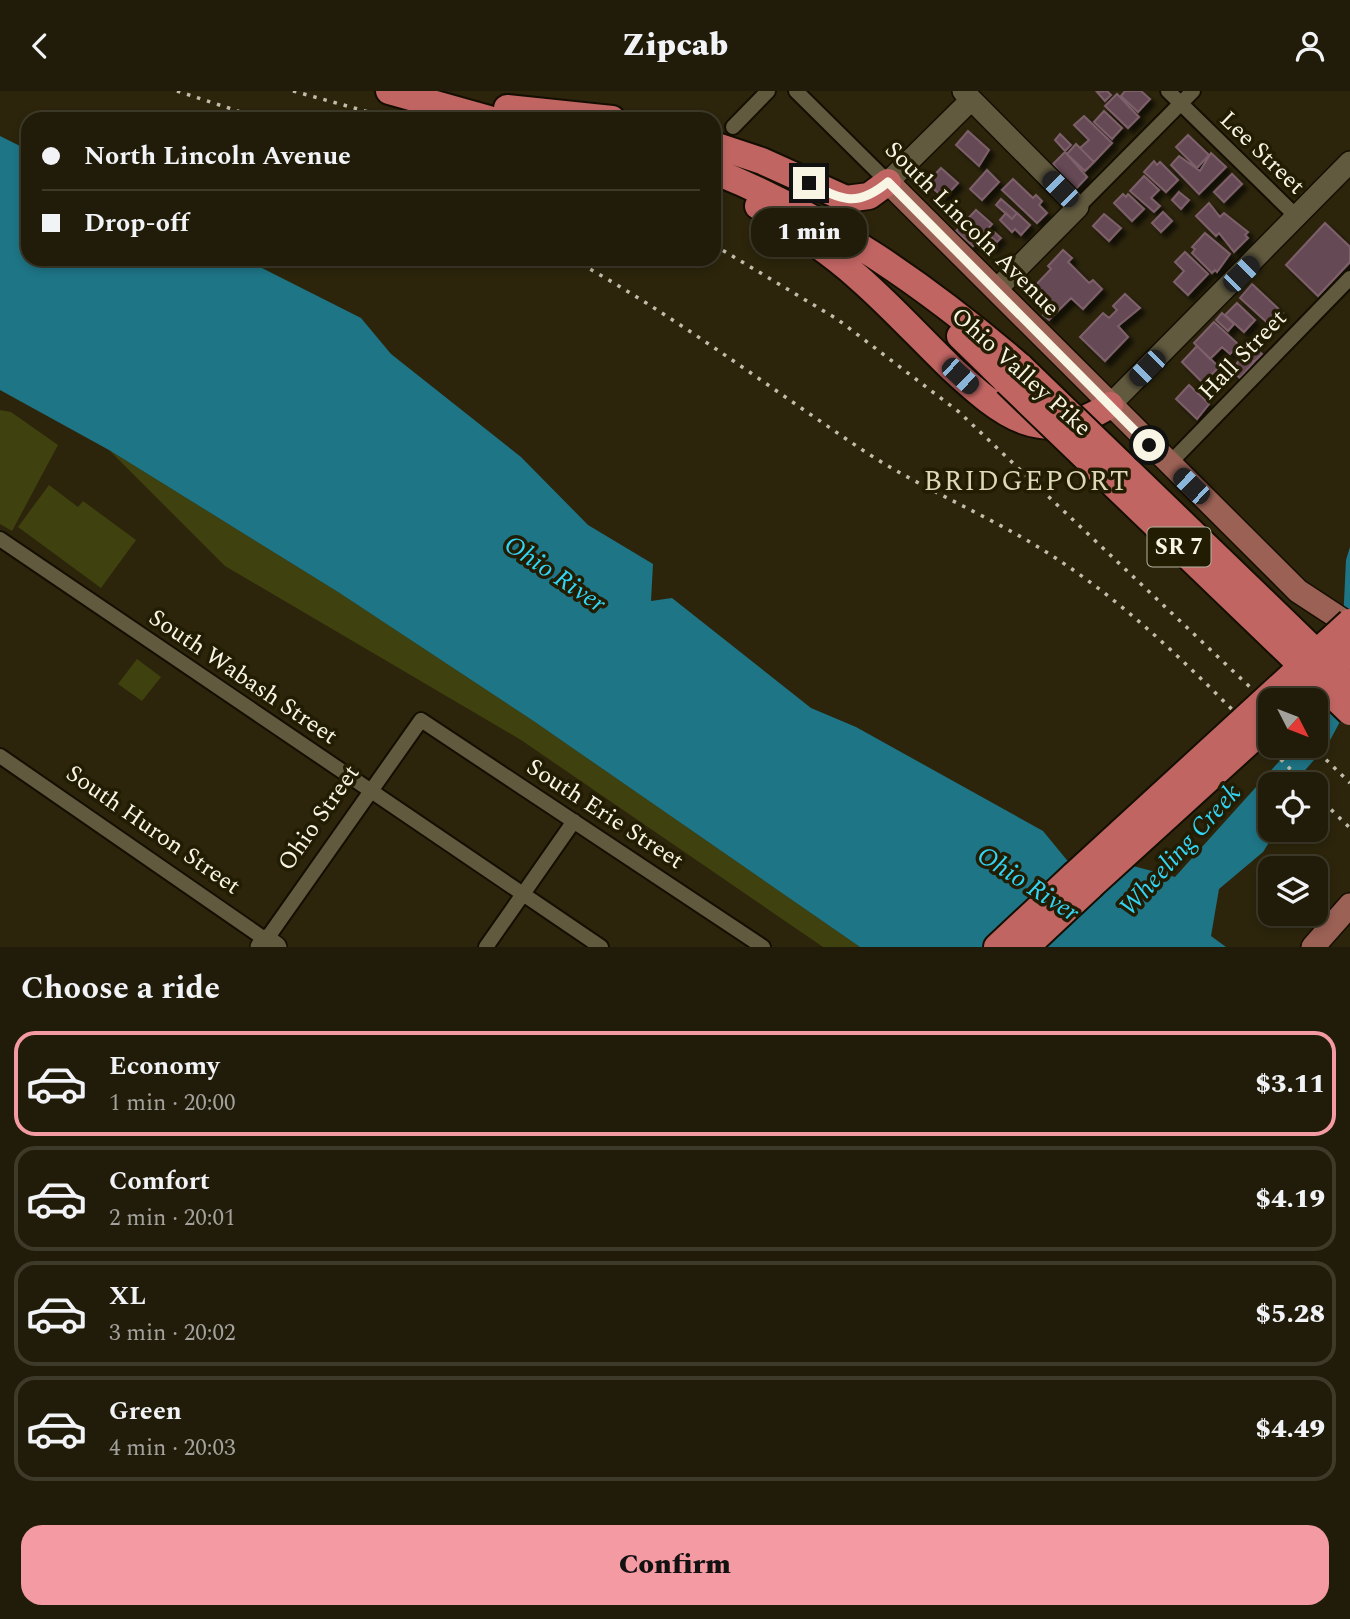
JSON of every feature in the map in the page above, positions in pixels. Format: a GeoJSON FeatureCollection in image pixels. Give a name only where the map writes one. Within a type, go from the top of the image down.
{"type":"FeatureCollection","features":[{"type":"Feature","properties":{"kind":"highway"},"geometry":{"type":"LineString","coordinates":[[389,91],[493,112]]}},
{"type":"Feature","properties":{"kind":"highway"},"geometry":{"type":"LineString","coordinates":[[450,91],[496,112]]}},
{"type":"Feature","properties":{"kind":"highway"},"geometry":{"type":"LineString","coordinates":[[723,136],[762,161],[846,199],[869,196],[888,182]]}},
{"type":"Feature","properties":{"kind":"highway","name":"Ohio Valley Pike"},"geometry":{"type":"LineString","coordinates":[[721,174],[765,192],[844,235],[922,286],[1350,685]]}},
{"type":"Feature","properties":{"kind":"highway","name":"Ohio Valley Pike"},"geometry":{"type":"LineString","coordinates":[[721,190],[758,206],[835,247],[910,297],[968,343],[1014,374],[1350,712]]}},
{"type":"Feature","properties":{"kind":"highway"},"geometry":{"type":"LineString","coordinates":[[758,206],[817,243],[858,277],[929,347],[1000,411],[1024,421],[1060,425],[1087,421],[1110,405]]}},
{"type":"Feature","properties":{"kind":"highway"},"geometry":{"type":"LineString","coordinates":[[1026,947],[1082,880],[1350,624]]}},
{"type":"Feature","properties":{"kind":"highway"},"geometry":{"type":"LineString","coordinates":[[1310,688],[1350,652]]}},
{"type":"Feature","properties":{"kind":"highway"},"geometry":{"type":"LineString","coordinates":[[997,947],[1258,733]]}},
{"type":"Feature","properties":{"kind":"main road","name":"South Lincoln Avenue"},"geometry":{"type":"LineString","coordinates":[[888,182],[1298,591],[1318,607],[1350,624]]}},
{"type":"Feature","properties":{"kind":"main road"},"geometry":{"type":"LineString","coordinates":[[1313,947],[1350,905]]}},
{"type":"Feature","properties":{"kind":"street"},"geometry":{"type":"LineString","coordinates":[[723,136],[768,91]]}},
{"type":"Feature","properties":{"kind":"street","name":"South Lincoln Avenue"},"geometry":{"type":"LineString","coordinates":[[796,91],[888,182]]}},
{"type":"Feature","properties":{"kind":"street","name":"Lee Street"},"geometry":{"type":"LineString","coordinates":[[1168,91],[1297,217]]}},
{"type":"Feature","properties":{"kind":"street"},"geometry":{"type":"LineString","coordinates":[[996,290],[1193,91]]}},
{"type":"Feature","properties":{"kind":"street"},"geometry":{"type":"LineString","coordinates":[[888,182],[971,94],[1078,207]]}},
{"type":"Feature","properties":{"kind":"street"},"geometry":{"type":"LineString","coordinates":[[1110,405],[1350,162]]}},
{"type":"Feature","properties":{"kind":"street","name":"Hall Street"},"geometry":{"type":"LineString","coordinates":[[1168,464],[1350,278]]}},
{"type":"Feature","properties":{"kind":"street","name":"South Wabash Street"},"geometry":{"type":"LineString","coordinates":[[0,539],[601,947]]}},
{"type":"Feature","properties":{"kind":"street","name":"Ohio Street"},"geometry":{"type":"LineString","coordinates":[[268,945],[369,791],[421,720]]}},
{"type":"Feature","properties":{"kind":"street","name":"South Erie Street"},"geometry":{"type":"LineString","coordinates":[[421,720],[763,947]]}},
{"type":"Feature","properties":{"kind":"street","name":"South Huron Street"},"geometry":{"type":"LineString","coordinates":[[0,756],[268,945]]}},
{"type":"Feature","properties":{"kind":"street"},"geometry":{"type":"LineString","coordinates":[[486,947],[574,821]]}},
{"type":"Feature","properties":{"kind":"shaded area"},"geometry":{"type":"Polygon","coordinates":[[[0,410],[11,412],[58,445],[12,531],[0,524],[0,410]]]}},
{"type":"Feature","properties":{"kind":"shaded area"},"geometry":{"type":"Polygon","coordinates":[[[109,450],[338,592],[532,720],[860,947],[823,947],[521,740],[225,566],[109,450]]]}},
{"type":"Feature","properties":{"kind":"shaded area"},"geometry":{"type":"Polygon","coordinates":[[[49,485],[78,507],[83,501],[136,540],[101,588],[18,527],[49,485]]]}},
{"type":"Feature","properties":{"kind":"shaded area"},"geometry":{"type":"Polygon","coordinates":[[[137,659],[161,677],[142,701],[118,684],[137,659]]]}},
{"type":"Feature","properties":{"kind":"water","name":"Ohio River"},"geometry":{"type":"Polygon","coordinates":[[[0,136],[21,146],[21,266],[258,266],[361,318],[391,354],[521,457],[588,525],[653,564],[651,601],[672,598],[811,708],[856,727],[1043,831],[1094,893],[1133,866],[1175,877],[1258,785],[1258,842],[1269,842],[1263,852],[1219,889],[1211,936],[1226,947],[860,947],[532,720],[338,592],[109,450],[0,390],[0,136]]]}},
{"type":"Feature","properties":{"kind":"water"},"geometry":{"type":"Polygon","coordinates":[[[1350,547],[1350,703],[1328,744],[1327,688],[1342,643],[1346,560],[1350,547]]]}},
{"type":"Feature","properties":{"kind":"water"},"geometry":{"type":"Polygon","coordinates":[[[1282,758],[1316,758],[1304,772],[1270,772],[1282,758]]]}},
{"type":"Feature","properties":{"kind":"building"},"geometry":{"type":"Polygon","coordinates":[[[1107,91],[1111,95],[1105,101],[1097,92],[1107,91]]]}},
{"type":"Feature","properties":{"kind":"building"},"geometry":{"type":"Polygon","coordinates":[[[1125,91],[1141,91],[1150,99],[1138,112],[1121,96],[1125,91]]]}},
{"type":"Feature","properties":{"kind":"building"},"geometry":{"type":"Polygon","coordinates":[[[1117,94],[1139,117],[1128,128],[1105,106],[1117,94]]]}},
{"type":"Feature","properties":{"kind":"building"},"geometry":{"type":"Polygon","coordinates":[[[1104,111],[1122,128],[1112,139],[1094,122],[1104,111]]]}},
{"type":"Feature","properties":{"kind":"building"},"geometry":{"type":"Polygon","coordinates":[[[1084,116],[1112,143],[1094,162],[1080,148],[1089,140],[1074,125],[1084,116]]]}},
{"type":"Feature","properties":{"kind":"building"},"geometry":{"type":"Polygon","coordinates":[[[968,131],[989,150],[979,166],[956,145],[968,131]]]}},
{"type":"Feature","properties":{"kind":"building"},"geometry":{"type":"Polygon","coordinates":[[[1060,134],[1071,145],[1065,151],[1055,140],[1060,134]]]}},
{"type":"Feature","properties":{"kind":"building"},"geometry":{"type":"Polygon","coordinates":[[[1188,135],[1209,155],[1197,168],[1176,147],[1188,135]]]}},
{"type":"Feature","properties":{"kind":"building"},"geometry":{"type":"Polygon","coordinates":[[[1076,144],[1094,162],[1085,171],[1067,154],[1076,144]]]}},
{"type":"Feature","properties":{"kind":"building"},"geometry":{"type":"Polygon","coordinates":[[[1065,152],[1087,177],[1075,190],[1053,164],[1065,152]]]}},
{"type":"Feature","properties":{"kind":"building"},"geometry":{"type":"Polygon","coordinates":[[[1211,153],[1226,167],[1199,194],[1171,165],[1179,156],[1200,171],[1211,153]]]}},
{"type":"Feature","properties":{"kind":"building"},"geometry":{"type":"Polygon","coordinates":[[[1154,161],[1157,165],[1160,162],[1178,180],[1166,192],[1144,172],[1154,161]]]}},
{"type":"Feature","properties":{"kind":"building"},"geometry":{"type":"Polygon","coordinates":[[[941,168],[958,183],[944,198],[927,183],[941,168]]]}},
{"type":"Feature","properties":{"kind":"building"},"geometry":{"type":"Polygon","coordinates":[[[987,170],[999,182],[982,200],[970,189],[987,170]]]}},
{"type":"Feature","properties":{"kind":"building"},"geometry":{"type":"Polygon","coordinates":[[[1232,174],[1242,184],[1224,202],[1214,192],[1232,174]]]}},
{"type":"Feature","properties":{"kind":"building"},"geometry":{"type":"Polygon","coordinates":[[[1144,176],[1159,190],[1151,198],[1160,206],[1154,212],[1130,191],[1144,176]]]}},
{"type":"Feature","properties":{"kind":"building"},"geometry":{"type":"Polygon","coordinates":[[[1013,179],[1033,198],[1036,195],[1042,201],[1039,205],[1047,213],[1037,223],[1002,190],[1013,179]]]}},
{"type":"Feature","properties":{"kind":"building"},"geometry":{"type":"Polygon","coordinates":[[[1179,192],[1189,200],[1181,209],[1172,200],[1179,192]]]}},
{"type":"Feature","properties":{"kind":"building"},"geometry":{"type":"Polygon","coordinates":[[[1123,194],[1126,197],[1128,194],[1144,209],[1132,221],[1114,203],[1123,194]]]}},
{"type":"Feature","properties":{"kind":"building"},"geometry":{"type":"Polygon","coordinates":[[[1001,199],[1017,213],[1012,219],[996,205],[1001,199]]]}},
{"type":"Feature","properties":{"kind":"building"},"geometry":{"type":"Polygon","coordinates":[[[1209,203],[1220,217],[1224,213],[1248,232],[1245,235],[1248,238],[1234,252],[1219,233],[1216,236],[1196,216],[1209,203]]]}},
{"type":"Feature","properties":{"kind":"building"},"geometry":{"type":"Polygon","coordinates":[[[976,210],[992,224],[973,246],[956,231],[976,210]]]}},
{"type":"Feature","properties":{"kind":"building"},"geometry":{"type":"Polygon","coordinates":[[[1163,212],[1172,221],[1161,232],[1152,223],[1163,212]]]}},
{"type":"Feature","properties":{"kind":"building"},"geometry":{"type":"Polygon","coordinates":[[[1006,213],[1012,219],[1017,213],[1030,225],[1021,235],[1015,229],[1012,232],[1000,220],[1006,213]]]}},
{"type":"Feature","properties":{"kind":"building"},"geometry":{"type":"Polygon","coordinates":[[[1104,214],[1121,228],[1109,241],[1093,226],[1104,214]]]}},
{"type":"Feature","properties":{"kind":"building"},"geometry":{"type":"Polygon","coordinates":[[[1325,223],[1350,247],[1350,262],[1318,296],[1286,265],[1325,223]]]}},
{"type":"Feature","properties":{"kind":"building"},"geometry":{"type":"Polygon","coordinates":[[[994,232],[1001,238],[997,242],[990,236],[994,232]]]}},
{"type":"Feature","properties":{"kind":"building"},"geometry":{"type":"Polygon","coordinates":[[[1205,233],[1230,254],[1217,272],[1215,270],[1212,273],[1192,253],[1195,249],[1192,247],[1205,233]]]}},
{"type":"Feature","properties":{"kind":"building"},"geometry":{"type":"Polygon","coordinates":[[[989,238],[996,244],[992,248],[985,243],[989,238]]]}},
{"type":"Feature","properties":{"kind":"building"},"geometry":{"type":"Polygon","coordinates":[[[1063,250],[1072,258],[1068,262],[1089,283],[1093,280],[1102,289],[1083,309],[1071,298],[1049,320],[1043,315],[1050,308],[1031,290],[1051,269],[1048,266],[1063,250]]]}},
{"type":"Feature","properties":{"kind":"building"},"geometry":{"type":"Polygon","coordinates":[[[1185,252],[1208,274],[1188,295],[1174,282],[1184,271],[1175,262],[1185,252]]]}},
{"type":"Feature","properties":{"kind":"building"},"geometry":{"type":"Polygon","coordinates":[[[1252,284],[1283,313],[1271,326],[1240,298],[1252,284]]]}},
{"type":"Feature","properties":{"kind":"building"},"geometry":{"type":"Polygon","coordinates":[[[1125,294],[1140,308],[1118,326],[1128,337],[1105,361],[1080,337],[1103,313],[1109,318],[1117,310],[1113,306],[1125,294]]]}},
{"type":"Feature","properties":{"kind":"building"},"geometry":{"type":"Polygon","coordinates":[[[1237,303],[1255,320],[1244,332],[1225,315],[1237,303]]]}},
{"type":"Feature","properties":{"kind":"building"},"geometry":{"type":"Polygon","coordinates":[[[1222,313],[1234,324],[1228,331],[1216,320],[1222,313]]]}},
{"type":"Feature","properties":{"kind":"building"},"geometry":{"type":"Polygon","coordinates":[[[1214,322],[1239,345],[1230,354],[1222,347],[1210,359],[1194,343],[1214,322]]]}},
{"type":"Feature","properties":{"kind":"building"},"geometry":{"type":"Polygon","coordinates":[[[1252,345],[1262,354],[1254,362],[1245,354],[1252,345]]]}},
{"type":"Feature","properties":{"kind":"building"},"geometry":{"type":"Polygon","coordinates":[[[1197,346],[1219,367],[1203,383],[1182,362],[1197,346]]]}},
{"type":"Feature","properties":{"kind":"building"},"geometry":{"type":"Polygon","coordinates":[[[1245,354],[1254,362],[1240,378],[1231,370],[1245,354]]]}},
{"type":"Feature","properties":{"kind":"building"},"geometry":{"type":"Polygon","coordinates":[[[1189,385],[1209,404],[1197,419],[1176,399],[1189,385]]]}},
{"type":"Feature","properties":{"kind":"railway"},"geometry":{"type":"LineString","coordinates":[[177,91],[241,112]]}},
{"type":"Feature","properties":{"kind":"railway"},"geometry":{"type":"LineString","coordinates":[[293,91],[369,112]]}},
{"type":"Feature","properties":{"kind":"railway"},"geometry":{"type":"LineString","coordinates":[[721,249],[837,319],[959,412],[1258,695]]}},
{"type":"Feature","properties":{"kind":"railway"},"geometry":{"type":"LineString","coordinates":[[584,266],[684,327],[864,451],[1031,543],[1089,581],[1186,664],[1293,772]]}},
{"type":"Feature","properties":{"kind":"railway"},"geometry":{"type":"LineString","coordinates":[[1324,758],[1350,783]]}},
{"type":"Feature","properties":{"kind":"railway"},"geometry":{"type":"LineString","coordinates":[[1328,807],[1350,828]]}},
{"type":"Feature","properties":{"kind":"district","name":"BRIDGEPORT"},"geometry":{"type":"Point","coordinates":[1027,481]}},
{"type":"Feature","properties":{"kind":"route"},"geometry":{"type":"LineString","coordinates":[[809,183],[837,197],[852,200],[869,196],[888,182],[1149,445]]}},
{"type":"Feature","properties":{"kind":"water label","name":"Wheeling Creek"},"geometry":{"type":"Point","coordinates":[1180,850]}}]}
